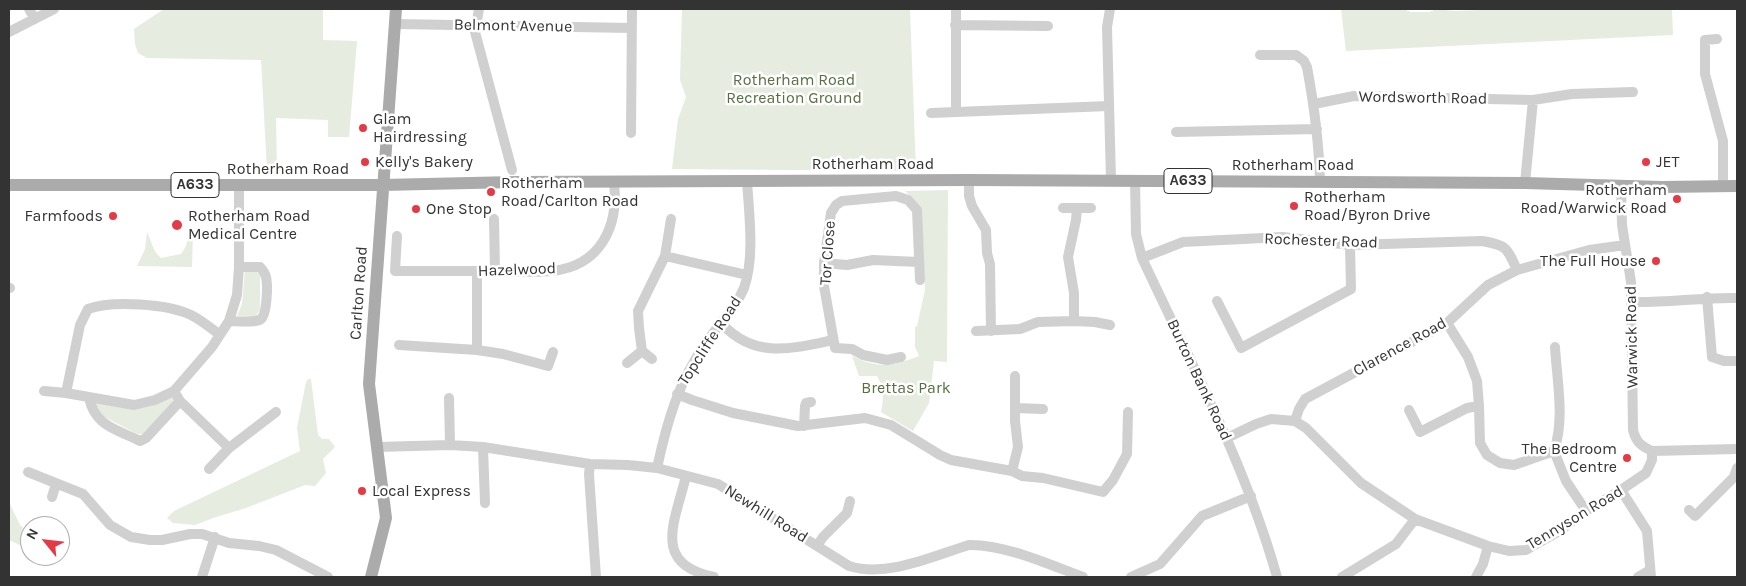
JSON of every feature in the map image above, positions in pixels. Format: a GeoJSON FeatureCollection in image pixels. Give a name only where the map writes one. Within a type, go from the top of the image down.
{"type":"FeatureCollection","features":[{"type":"Feature","properties":{"kind":"main road","name":"Carlton Road"},"geometry":{"type":"LineString","coordinates":[[371,577],[386,518],[369,384],[396,9]]}},
{"type":"Feature","properties":{"kind":"main road","name":"Rotherham Road"},"geometry":{"type":"LineString","coordinates":[[9,185],[382,185],[515,182],[1135,180],[1737,186]]}},
{"type":"Feature","properties":{"kind":"street"},"geometry":{"type":"LineString","coordinates":[[29,9],[35,19]]}},
{"type":"Feature","properties":{"kind":"street"},"geometry":{"type":"LineString","coordinates":[[9,32],[54,9]]}},
{"type":"Feature","properties":{"kind":"street"},"geometry":{"type":"LineString","coordinates":[[479,9],[475,32],[512,170]]}},
{"type":"Feature","properties":{"kind":"street"},"geometry":{"type":"LineString","coordinates":[[631,132],[632,9]]}},
{"type":"Feature","properties":{"kind":"street"},"geometry":{"type":"LineString","coordinates":[[956,9],[956,111]]}},
{"type":"Feature","properties":{"kind":"street"},"geometry":{"type":"LineString","coordinates":[[1110,9],[1107,27],[1111,180]]}},
{"type":"Feature","properties":{"kind":"street","name":"Belmont Avenue"},"geometry":{"type":"LineString","coordinates":[[395,24],[632,28]]}},
{"type":"Feature","properties":{"kind":"street"},"geometry":{"type":"LineString","coordinates":[[955,25],[1048,26]]}},
{"type":"Feature","properties":{"kind":"street"},"geometry":{"type":"LineString","coordinates":[[1717,39],[1705,40],[1705,74],[1723,141],[1723,187]]}},
{"type":"Feature","properties":{"kind":"street"},"geometry":{"type":"LineString","coordinates":[[1260,55],[1296,55],[1307,66],[1319,140],[1320,181]]}},
{"type":"Feature","properties":{"kind":"street","name":"Wordsworth Road"},"geometry":{"type":"LineString","coordinates":[[1314,104],[1354,96],[1533,100],[1572,94],[1633,92]]}},
{"type":"Feature","properties":{"kind":"street"},"geometry":{"type":"LineString","coordinates":[[1525,183],[1533,100]]}},
{"type":"Feature","properties":{"kind":"street"},"geometry":{"type":"LineString","coordinates":[[931,113],[1109,106]]}},
{"type":"Feature","properties":{"kind":"street"},"geometry":{"type":"LineString","coordinates":[[1176,132],[1316,130]]}},
{"type":"Feature","properties":{"kind":"street"},"geometry":{"type":"LineString","coordinates":[[969,180],[972,206],[986,230],[987,252],[990,264],[990,331]]}},
{"type":"Feature","properties":{"kind":"street","name":"Burton Bank Road"},"geometry":{"type":"LineString","coordinates":[[1135,180],[1136,234],[1142,258],[1227,438],[1250,496],[1277,577]]}},
{"type":"Feature","properties":{"kind":"street","name":"Topcliffe Road"},"geometry":{"type":"LineString","coordinates":[[657,468],[667,423],[677,394],[706,344],[736,304],[744,287],[750,239],[747,182]]}},
{"type":"Feature","properties":{"kind":"street","name":"Hazelwood"},"geometry":{"type":"LineString","coordinates":[[397,236],[395,271],[552,271],[578,265],[587,259],[605,240],[611,228],[614,215],[614,183]]}},
{"type":"Feature","properties":{"kind":"street"},"geometry":{"type":"LineString","coordinates":[[44,392],[66,393],[134,405],[155,400],[174,391],[204,357],[230,321],[237,295],[239,267],[239,185]]}},
{"type":"Feature","properties":{"kind":"street","name":"Warwick Road"},"geometry":{"type":"LineString","coordinates":[[1621,185],[1622,224],[1631,282],[1633,430],[1636,439],[1644,447],[1652,451]]}},
{"type":"Feature","properties":{"kind":"street","name":"Tor Close"},"geometry":{"type":"LineString","coordinates":[[833,340],[824,286],[824,263],[831,213],[836,205],[842,201],[896,196],[908,200],[917,210],[920,280]]}},
{"type":"Feature","properties":{"kind":"street"},"geometry":{"type":"LineString","coordinates":[[1063,208],[1091,208]]}},
{"type":"Feature","properties":{"kind":"street"},"geometry":{"type":"LineString","coordinates":[[1074,322],[1074,293],[1068,257],[1077,208]]}},
{"type":"Feature","properties":{"kind":"street"},"geometry":{"type":"LineString","coordinates":[[494,219],[495,271]]}},
{"type":"Feature","properties":{"kind":"street"},"geometry":{"type":"LineString","coordinates":[[652,359],[642,351],[638,311],[665,256],[671,220]]}},
{"type":"Feature","properties":{"kind":"street","name":"Rochester Road"},"geometry":{"type":"LineString","coordinates":[[1142,258],[1183,242],[1284,237],[1350,245],[1482,241],[1501,244],[1511,255],[1517,270]]}},
{"type":"Feature","properties":{"kind":"street"},"geometry":{"type":"LineString","coordinates":[[1217,301],[1241,348],[1351,289],[1350,245]]}},
{"type":"Feature","properties":{"kind":"street","name":"Clarence Road"},"geometry":{"type":"LineString","coordinates":[[1295,421],[1299,409],[1306,399],[1447,323],[1488,285],[1517,270],[1589,250],[1625,245]]}},
{"type":"Feature","properties":{"kind":"street"},"geometry":{"type":"LineString","coordinates":[[665,256],[747,275]]}},
{"type":"Feature","properties":{"kind":"street"},"geometry":{"type":"LineString","coordinates":[[824,263],[847,265],[874,260],[919,262]]}},
{"type":"Feature","properties":{"kind":"street"},"geometry":{"type":"LineString","coordinates":[[230,321],[257,320],[262,318],[265,313],[267,279],[265,273],[260,267],[239,267]]}},
{"type":"Feature","properties":{"kind":"street"},"geometry":{"type":"LineString","coordinates":[[477,271],[477,350]]}},
{"type":"Feature","properties":{"kind":"street"},"geometry":{"type":"LineString","coordinates":[[1707,297],[1712,357],[1724,361],[1737,361]]}},
{"type":"Feature","properties":{"kind":"street"},"geometry":{"type":"LineString","coordinates":[[1631,302],[1662,303],[1707,297],[1737,298]]}},
{"type":"Feature","properties":{"kind":"street"},"geometry":{"type":"LineString","coordinates":[[66,393],[80,325],[88,309],[103,305],[154,305],[193,316],[220,335]]}},
{"type":"Feature","properties":{"kind":"street"},"geometry":{"type":"LineString","coordinates":[[976,331],[1020,329],[1038,322],[1110,325]]}},
{"type":"Feature","properties":{"kind":"street"},"geometry":{"type":"LineString","coordinates":[[1447,323],[1468,357],[1477,381],[1480,443],[1487,455],[1500,463],[1514,465],[1554,452]]}},
{"type":"Feature","properties":{"kind":"street"},"geometry":{"type":"LineString","coordinates":[[722,324],[742,341],[761,347],[775,349],[794,348],[833,340],[835,348],[852,349],[874,358],[887,360],[901,357]]}},
{"type":"Feature","properties":{"kind":"street"},"geometry":{"type":"LineString","coordinates":[[399,345],[477,350],[503,354],[548,366],[553,352]]}},
{"type":"Feature","properties":{"kind":"street"},"geometry":{"type":"LineString","coordinates":[[1555,347],[1559,418],[1557,442],[1554,452],[1566,481],[1586,511]]}},
{"type":"Feature","properties":{"kind":"street"},"geometry":{"type":"LineString","coordinates":[[627,363],[642,351]]}},
{"type":"Feature","properties":{"kind":"street"},"geometry":{"type":"LineString","coordinates":[[1012,471],[1018,447],[1015,376]]}},
{"type":"Feature","properties":{"kind":"street"},"geometry":{"type":"LineString","coordinates":[[174,391],[180,401],[229,448]]}},
{"type":"Feature","properties":{"kind":"street"},"geometry":{"type":"LineString","coordinates":[[677,394],[734,413],[798,426],[865,418],[891,426],[951,460],[1012,471],[1022,476],[1043,478],[1103,492],[1113,480],[1127,454],[1128,412]]}},
{"type":"Feature","properties":{"kind":"street"},"geometry":{"type":"LineString","coordinates":[[89,398],[95,415],[103,423],[140,441],[146,438],[180,401]]}},
{"type":"Feature","properties":{"kind":"street"},"geometry":{"type":"LineString","coordinates":[[449,398],[450,445]]}},
{"type":"Feature","properties":{"kind":"street"},"geometry":{"type":"LineString","coordinates":[[804,426],[805,406],[806,403],[811,402]]}},
{"type":"Feature","properties":{"kind":"street"},"geometry":{"type":"LineString","coordinates":[[1409,410],[1420,432],[1466,408],[1479,406]]}},
{"type":"Feature","properties":{"kind":"street"},"geometry":{"type":"LineString","coordinates":[[1015,408],[1043,409]]}},
{"type":"Feature","properties":{"kind":"street"},"geometry":{"type":"LineString","coordinates":[[209,469],[229,448],[276,412]]}},
{"type":"Feature","properties":{"kind":"street"},"geometry":{"type":"LineString","coordinates":[[1227,438],[1256,424],[1270,420],[1295,421]]}},
{"type":"Feature","properties":{"kind":"street","name":"Tennyson Road"},"geometry":{"type":"LineString","coordinates":[[1295,421],[1306,428],[1361,484],[1415,519],[1488,546],[1509,551],[1526,550],[1558,532],[1586,511],[1646,473],[1652,460],[1652,451]]}},
{"type":"Feature","properties":{"kind":"street","name":"Newhill Road"},"geometry":{"type":"LineString","coordinates":[[377,447],[450,445],[483,447],[590,464],[657,468],[718,484],[730,490],[849,566],[858,569],[880,570],[897,568],[969,545],[978,545],[1017,553],[1083,577]]}},
{"type":"Feature","properties":{"kind":"street"},"geometry":{"type":"LineString","coordinates":[[483,447],[485,503]]}},
{"type":"Feature","properties":{"kind":"street"},"geometry":{"type":"LineString","coordinates":[[1652,451],[1737,449]]}},
{"type":"Feature","properties":{"kind":"street"},"geometry":{"type":"LineString","coordinates":[[590,464],[596,577]]}},
{"type":"Feature","properties":{"kind":"street"},"geometry":{"type":"LineString","coordinates":[[1689,510],[1695,516],[1734,477],[1737,468]]}},
{"type":"Feature","properties":{"kind":"street"},"geometry":{"type":"LineString","coordinates":[[28,472],[83,494],[110,525],[131,537],[162,540],[190,534],[202,534],[229,543],[276,550],[328,577]]}},
{"type":"Feature","properties":{"kind":"street"},"geometry":{"type":"LineString","coordinates":[[686,476],[672,533],[672,549],[676,558],[686,566],[700,574],[714,577]]}},
{"type":"Feature","properties":{"kind":"street"},"geometry":{"type":"LineString","coordinates":[[52,497],[56,484]]}},
{"type":"Feature","properties":{"kind":"street"},"geometry":{"type":"LineString","coordinates":[[1621,490],[1647,531],[1650,574],[1638,577]]}},
{"type":"Feature","properties":{"kind":"street"},"geometry":{"type":"LineString","coordinates":[[1131,577],[1144,575],[1160,564],[1202,516],[1250,496]]}},
{"type":"Feature","properties":{"kind":"street"},"geometry":{"type":"LineString","coordinates":[[817,546],[823,537],[847,513],[850,501]]}},
{"type":"Feature","properties":{"kind":"street"},"geometry":{"type":"LineString","coordinates":[[1342,577],[1396,544],[1415,519]]}},
{"type":"Feature","properties":{"kind":"street"},"geometry":{"type":"LineString","coordinates":[[202,577],[215,537]]}},
{"type":"Feature","properties":{"kind":"street"},"geometry":{"type":"LineString","coordinates":[[1476,577],[1483,564],[1488,546]]}},
{"type":"Feature","properties":{"kind":"green space"},"geometry":{"type":"Polygon","coordinates":[[[164,9],[323,9],[323,40],[357,41],[349,137],[328,137],[328,120],[276,118],[277,171],[267,171],[261,60],[147,58],[138,53],[134,29],[164,9]]]}},
{"type":"Feature","properties":{"kind":"green space","name":"Rotherham Road Recreation Ground"},"geometry":{"type":"Polygon","coordinates":[[[682,9],[910,9],[916,171],[672,169],[678,119],[686,97],[680,80],[682,9]]]}},
{"type":"Feature","properties":{"kind":"green space"},"geometry":{"type":"Polygon","coordinates":[[[1341,9],[1403,9],[1411,12],[1429,12],[1437,9],[1454,11],[1507,9],[1672,9],[1673,35],[1346,51],[1341,9]]]}},
{"type":"Feature","properties":{"kind":"green space","name":"Brettas Park"},"geometry":{"type":"Polygon","coordinates":[[[948,190],[947,362],[934,361],[929,403],[913,431],[881,412],[883,394],[877,376],[859,376],[852,356],[870,363],[886,365],[919,356],[915,347],[915,327],[917,326],[925,290],[922,218],[917,203],[905,191],[948,190]]]}},
{"type":"Feature","properties":{"kind":"green space"},"geometry":{"type":"Polygon","coordinates":[[[147,232],[154,249],[161,258],[181,254],[186,246],[189,235],[193,232],[192,267],[137,266],[145,249],[147,232]]]}},
{"type":"Feature","properties":{"kind":"green space"},"geometry":{"type":"Polygon","coordinates":[[[245,270],[256,271],[260,275],[260,310],[256,316],[237,316],[242,304],[245,270]]]}},
{"type":"Feature","properties":{"kind":"green space"},"geometry":{"type":"Polygon","coordinates":[[[308,379],[311,379],[318,435],[322,439],[329,439],[335,447],[323,459],[326,473],[315,486],[305,485],[195,525],[173,523],[167,518],[174,511],[300,451],[297,428],[308,379]]]}},
{"type":"Feature","properties":{"kind":"green space"},"geometry":{"type":"Polygon","coordinates":[[[170,397],[174,399],[173,403],[144,434],[137,434],[97,413],[94,403],[126,408],[143,408],[152,406],[170,397]]]}},
{"type":"Feature","properties":{"kind":"green space"},"geometry":{"type":"Polygon","coordinates":[[[9,502],[20,525],[20,545],[9,540],[9,502]]]}},
{"type":"Feature","properties":{"kind":"place","name":"Glam Hairdressing"},"geometry":{"type":"Point","coordinates":[363,128]}},
{"type":"Feature","properties":{"kind":"place","name":"Kelly's Bakery"},"geometry":{"type":"Point","coordinates":[365,162]}},
{"type":"Feature","properties":{"kind":"place","name":"JET"},"geometry":{"type":"Point","coordinates":[1646,162]}},
{"type":"Feature","properties":{"kind":"place","name":"Rotherham Road/Carlton Road"},"geometry":{"type":"Point","coordinates":[491,192]}},
{"type":"Feature","properties":{"kind":"place","name":"Rotherham Road/Warwick Road"},"geometry":{"type":"Point","coordinates":[1677,199]}},
{"type":"Feature","properties":{"kind":"place","name":"Rotherham Road/Byron Drive"},"geometry":{"type":"Point","coordinates":[1294,206]}},
{"type":"Feature","properties":{"kind":"place","name":"One Stop"},"geometry":{"type":"Point","coordinates":[416,209]}},
{"type":"Feature","properties":{"kind":"place","name":"Farmfoods"},"geometry":{"type":"Point","coordinates":[113,216]}},
{"type":"Feature","properties":{"kind":"place","name":"Rotherham Road Medical Centre"},"geometry":{"type":"Point","coordinates":[177,225]}},
{"type":"Feature","properties":{"kind":"place","name":"The Full House"},"geometry":{"type":"Point","coordinates":[1656,261]}},
{"type":"Feature","properties":{"kind":"place","name":"The Bedroom Centre"},"geometry":{"type":"Point","coordinates":[1627,458]}},
{"type":"Feature","properties":{"kind":"place","name":"Local Express"},"geometry":{"type":"Point","coordinates":[362,491]}}]}
